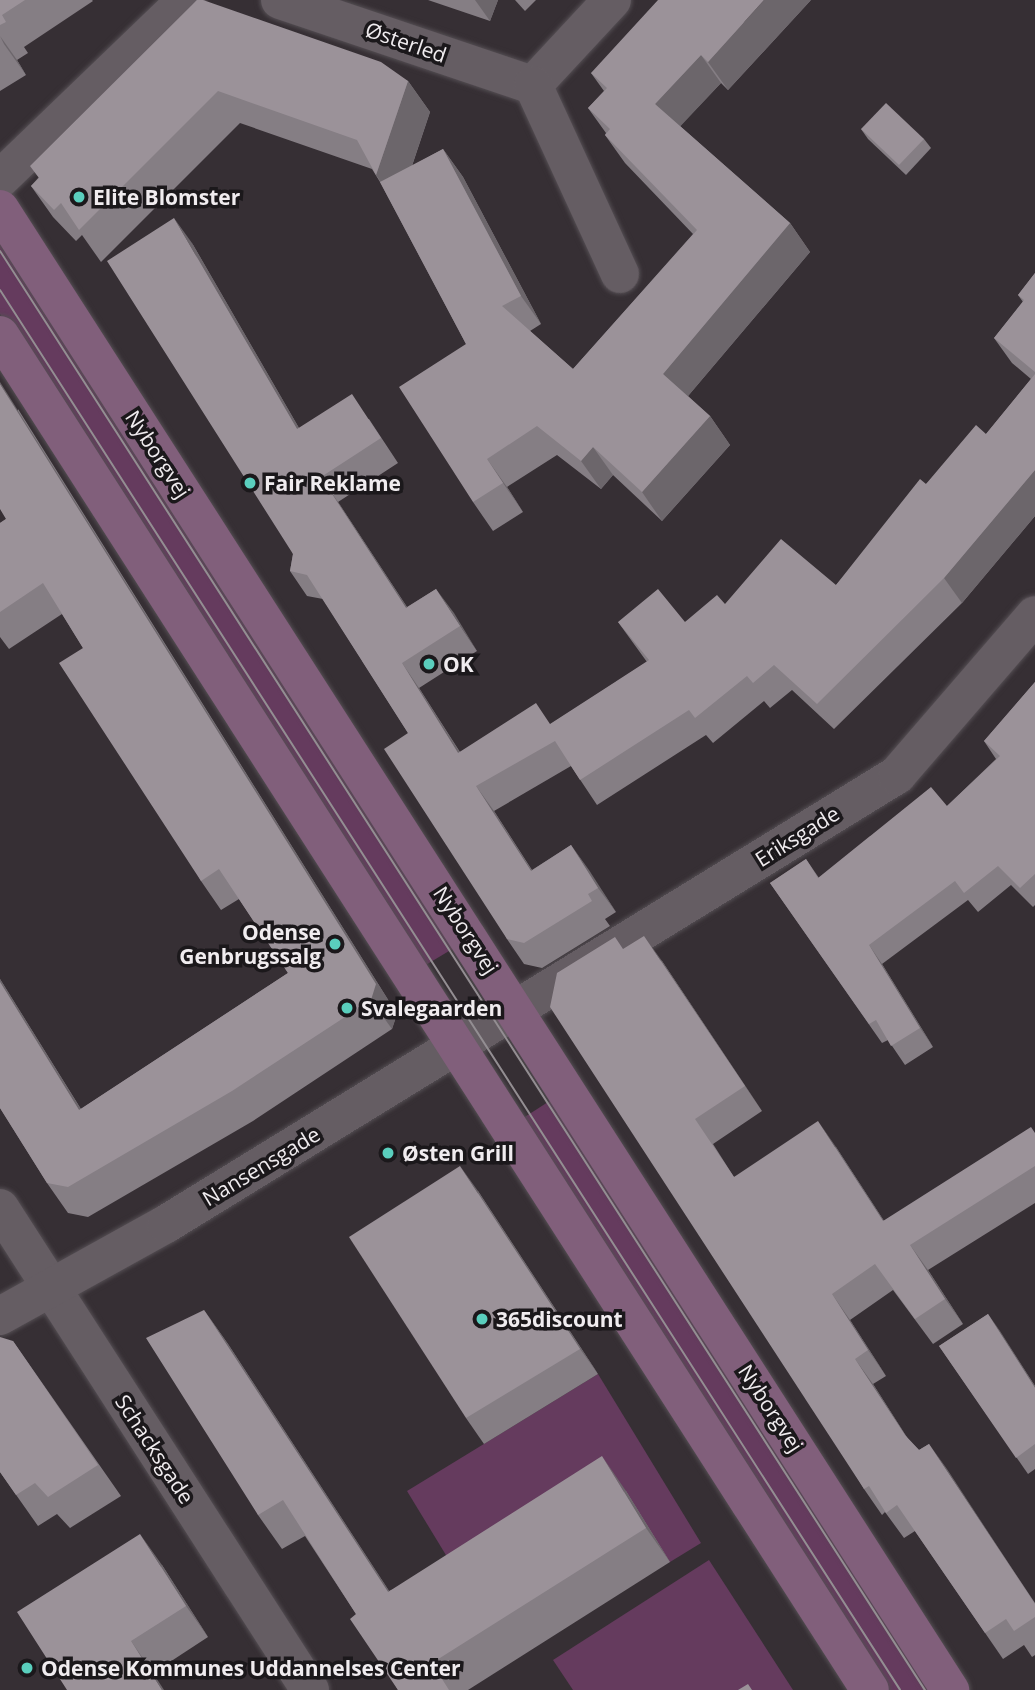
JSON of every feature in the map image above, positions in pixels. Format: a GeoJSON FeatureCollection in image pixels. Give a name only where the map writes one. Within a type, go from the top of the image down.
{"type":"FeatureCollection","features":[{"type":"Feature","properties":{"kind":"street"},"geometry":{"type":"LineString","coordinates":[[0,179],[186,0]]}},
{"type":"Feature","properties":{"kind":"street","name":"Østerled"},"geometry":{"type":"LineString","coordinates":[[280,0],[533,85]]}},
{"type":"Feature","properties":{"kind":"street"},"geometry":{"type":"LineString","coordinates":[[612,0],[533,85],[620,274]]}},
{"type":"Feature","properties":{"kind":"street","name":"Nyborgvej"},"geometry":{"type":"LineString","coordinates":[[0,209],[518,1011],[950,1690]]}},
{"type":"Feature","properties":{"kind":"street"},"geometry":{"type":"LineString","coordinates":[[0,335],[455,1048],[870,1690]]}},
{"type":"Feature","properties":{"kind":"street","name":"Eriksgade"},"geometry":{"type":"LineString","coordinates":[[518,1011],[897,775],[1035,615]]}},
{"type":"Feature","properties":{"kind":"street","name":"Nansensgade"},"geometry":{"type":"LineString","coordinates":[[0,1317],[52,1292],[518,1011]]}},
{"type":"Feature","properties":{"kind":"street","name":"Schacksgade"},"geometry":{"type":"LineString","coordinates":[[0,1208],[310,1690]]}},
{"type":"Feature","properties":{"kind":"shaded area"},"geometry":{"type":"Polygon","coordinates":[[[0,227],[459,945],[419,969],[0,314],[0,227]]]}},
{"type":"Feature","properties":{"kind":"shaded area"},"geometry":{"type":"Polygon","coordinates":[[[559,1095],[940,1690],[885,1690],[520,1120],[559,1095]]]}},
{"type":"Feature","properties":{"kind":"shaded area"},"geometry":{"type":"Polygon","coordinates":[[[598,1374],[701,1543],[670,1562],[466,1588],[407,1491],[598,1374]]]}},
{"type":"Feature","properties":{"kind":"shaded area"},"geometry":{"type":"Polygon","coordinates":[[[709,1560],[793,1690],[573,1690],[553,1660],[709,1560]]]}},
{"type":"Feature","properties":{"kind":"building"},"geometry":{"type":"Polygon","coordinates":[[[0,0],[25,0],[2,15],[6,22],[0,25],[0,0]]]}},
{"type":"Feature","properties":{"kind":"building"},"geometry":{"type":"Polygon","coordinates":[[[197,0],[381,62],[408,81],[376,175],[357,140],[218,91],[79,230],[61,203],[54,210],[31,186],[39,178],[30,166],[197,0]]]}},
{"type":"Feature","properties":{"kind":"building"},"geometry":{"type":"Polygon","coordinates":[[[658,0],[764,0],[708,62],[701,55],[655,104],[790,223],[663,374],[710,416],[642,492],[593,447],[581,461],[537,426],[487,459],[503,483],[473,502],[399,387],[466,344],[380,182],[443,149],[521,296],[502,306],[573,369],[697,230],[605,135],[610,129],[588,108],[607,88],[591,73],[658,0]]]}},
{"type":"Feature","properties":{"kind":"building"},"geometry":{"type":"Polygon","coordinates":[[[886,103],[924,139],[899,165],[861,129],[886,103]]]}},
{"type":"Feature","properties":{"kind":"building"},"geometry":{"type":"Polygon","coordinates":[[[174,218],[297,429],[352,394],[381,438],[321,477],[406,608],[436,589],[460,626],[402,663],[458,753],[536,703],[550,724],[649,660],[618,622],[658,589],[685,622],[717,595],[725,604],[781,539],[836,585],[920,479],[926,484],[976,425],[986,434],[1035,374],[1035,470],[944,578],[817,704],[774,665],[753,683],[747,676],[695,718],[689,710],[580,780],[555,741],[476,786],[531,871],[571,845],[598,888],[588,894],[592,901],[524,943],[507,939],[384,749],[408,733],[307,575],[290,571],[293,554],[107,261],[174,218]]]}},
{"type":"Feature","properties":{"kind":"building"},"geometry":{"type":"Polygon","coordinates":[[[1035,273],[1035,372],[994,338],[1024,300],[1018,295],[1035,273]]]}},
{"type":"Feature","properties":{"kind":"building"},"geometry":{"type":"Polygon","coordinates":[[[0,384],[376,984],[371,1000],[232,1091],[68,1187],[47,1183],[0,1108],[0,982],[79,1110],[288,973],[219,869],[201,881],[59,663],[83,648],[43,583],[0,612],[0,523],[6,519],[0,509],[0,384]]]}},
{"type":"Feature","properties":{"kind":"building"},"geometry":{"type":"Polygon","coordinates":[[[1035,682],[1035,874],[1020,888],[998,866],[964,893],[955,881],[869,945],[920,1028],[891,1046],[876,1020],[869,1024],[770,883],[806,859],[818,878],[931,787],[947,806],[1000,756],[984,741],[1035,682]]]}},
{"type":"Feature","properties":{"kind":"building"},"geometry":{"type":"Polygon","coordinates":[[[644,936],[745,1086],[695,1119],[734,1177],[818,1121],[883,1221],[1031,1127],[1035,1133],[1035,1166],[910,1245],[945,1299],[915,1319],[875,1264],[832,1294],[868,1350],[855,1359],[905,1435],[919,1450],[929,1444],[1035,1604],[1035,1617],[1014,1631],[1006,1619],[985,1633],[897,1505],[886,1513],[869,1486],[864,1489],[550,1007],[557,973],[615,937],[623,949],[644,936]]]}},
{"type":"Feature","properties":{"kind":"building","name":"365discount"},"geometry":{"type":"Polygon","coordinates":[[[460,1166],[580,1349],[466,1418],[349,1237],[460,1166]]]}},
{"type":"Feature","properties":{"kind":"building"},"geometry":{"type":"Polygon","coordinates":[[[204,1310],[388,1592],[602,1456],[646,1528],[432,1663],[449,1690],[398,1690],[350,1619],[356,1614],[283,1500],[258,1515],[146,1338],[204,1310]]]}},
{"type":"Feature","properties":{"kind":"building"},"geometry":{"type":"Polygon","coordinates":[[[988,1314],[1035,1388],[1035,1444],[1016,1458],[939,1346],[988,1314]]]}},
{"type":"Feature","properties":{"kind":"building"},"geometry":{"type":"Polygon","coordinates":[[[0,1337],[13,1341],[98,1465],[48,1497],[35,1483],[16,1495],[0,1472],[0,1337]]]}},
{"type":"Feature","properties":{"kind":"building"},"geometry":{"type":"Polygon","coordinates":[[[140,1534],[186,1606],[131,1641],[162,1690],[67,1690],[17,1612],[140,1534]]]}},
{"type":"Feature","properties":{"kind":"building"},"geometry":{"type":"Polygon","coordinates":[[[748,1684],[752,1690],[738,1690],[748,1684]]]}},
{"type":"Feature","properties":{"kind":"tram line"},"geometry":{"type":"LineString","coordinates":[[0,251],[925,1690]]}},
{"type":"Feature","properties":{"kind":"tram line"},"geometry":{"type":"LineString","coordinates":[[0,290],[900,1690]]}},
{"type":"Feature","properties":{"kind":"place","name":"Elite Blomster"},"geometry":{"type":"Point","coordinates":[79,197]}},
{"type":"Feature","properties":{"kind":"place","name":"Fair Reklame"},"geometry":{"type":"Point","coordinates":[250,483]}},
{"type":"Feature","properties":{"kind":"place","name":"OK"},"geometry":{"type":"Point","coordinates":[429,664]}},
{"type":"Feature","properties":{"kind":"place","name":"Odense Genbrugssalg"},"geometry":{"type":"Point","coordinates":[335,944]}},
{"type":"Feature","properties":{"kind":"place","name":"Svalegaarden"},"geometry":{"type":"Point","coordinates":[347,1008]}},
{"type":"Feature","properties":{"kind":"place","name":"Østen Grill"},"geometry":{"type":"Point","coordinates":[388,1153]}},
{"type":"Feature","properties":{"kind":"place","name":"365discount"},"geometry":{"type":"Point","coordinates":[482,1319]}},
{"type":"Feature","properties":{"kind":"place","name":"Odense Kommunes Uddannelses Center"},"geometry":{"type":"Point","coordinates":[27,1668]}}]}
